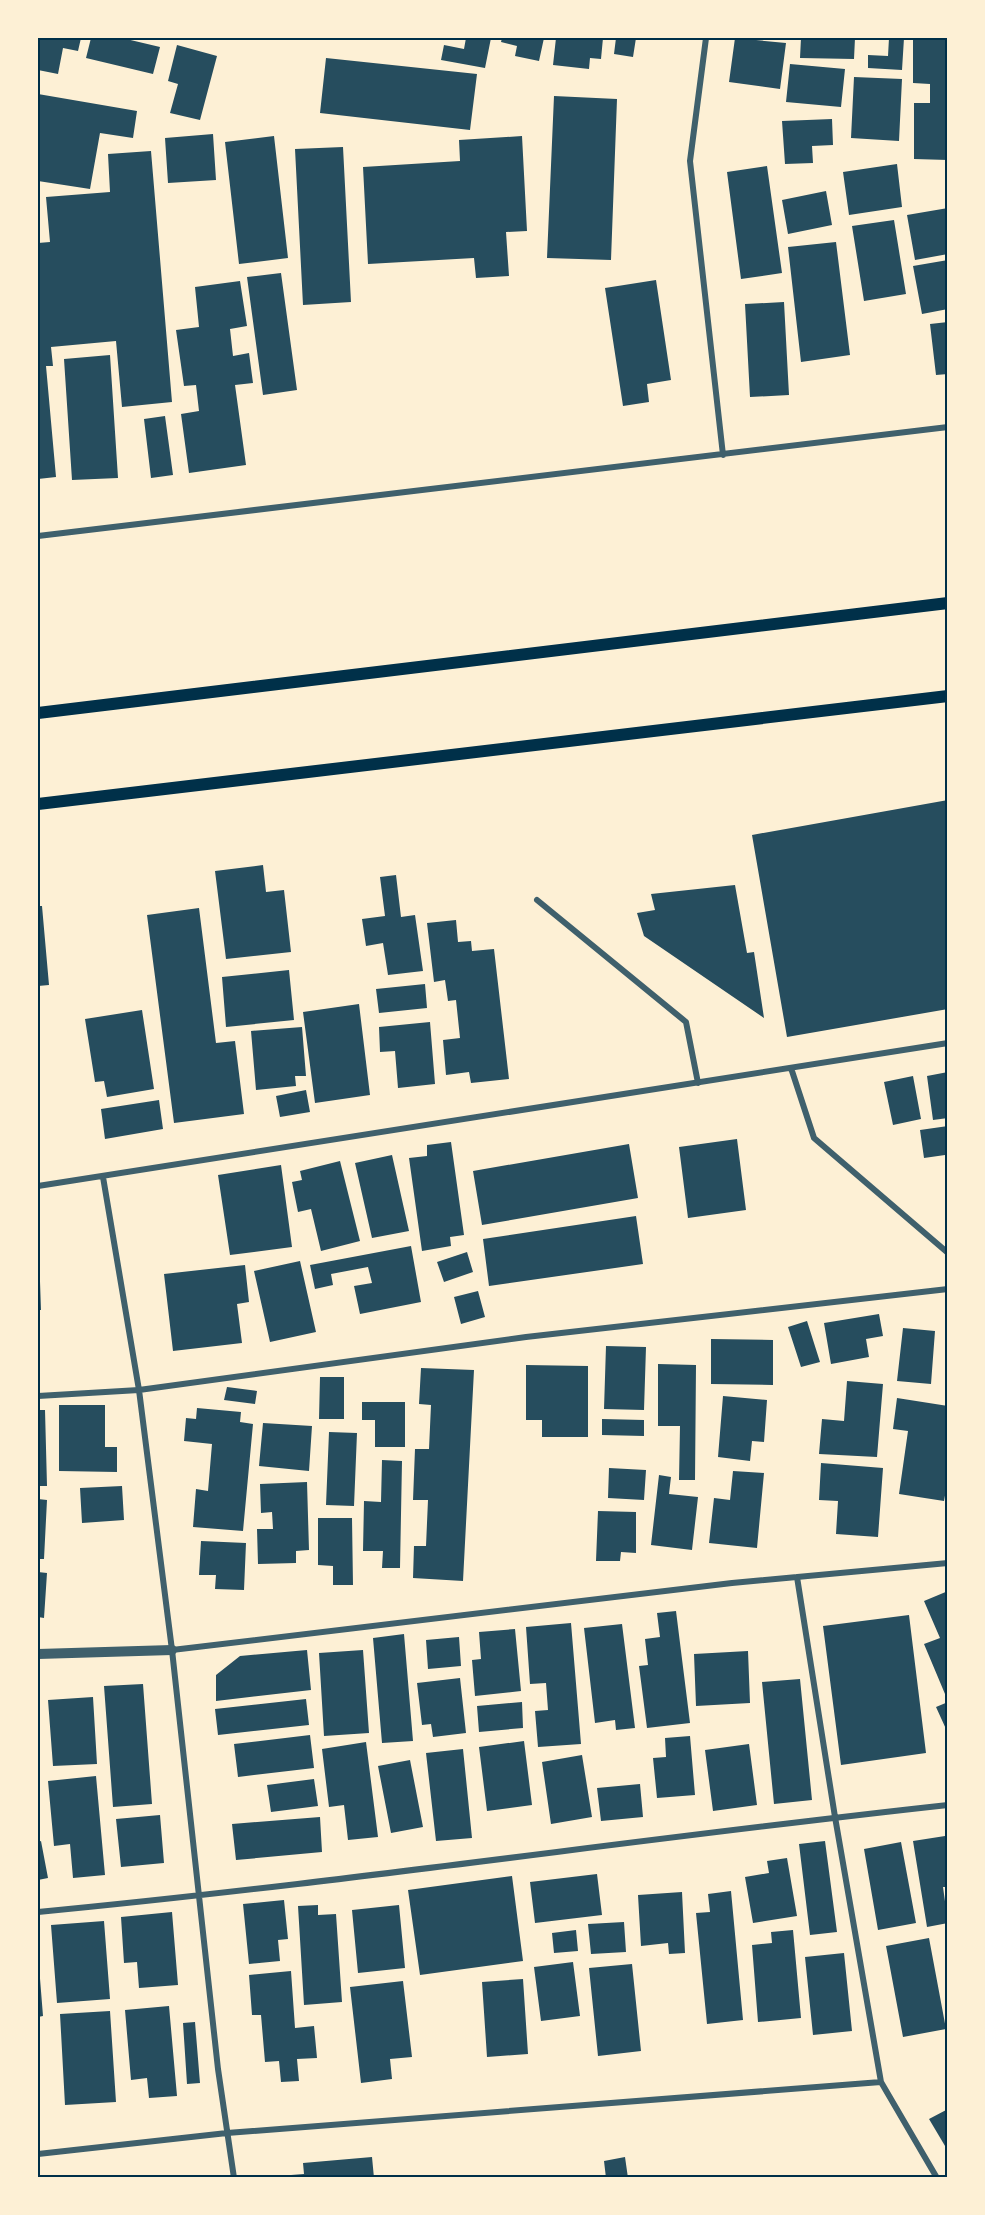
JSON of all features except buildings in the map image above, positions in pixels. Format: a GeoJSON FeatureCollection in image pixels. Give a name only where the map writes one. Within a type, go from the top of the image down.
{"type":"FeatureCollection","features":[{"type":"Feature","properties":{"kind":"main road"},"geometry":{"type":"LineString","coordinates":[[38,713],[948,603]]}},
{"type":"Feature","properties":{"kind":"main road"},"geometry":{"type":"LineString","coordinates":[[38,804],[948,696]]}},
{"type":"Feature","properties":{"kind":"street"},"geometry":{"type":"LineString","coordinates":[[706,38],[690,161],[723,455]]}},
{"type":"Feature","properties":{"kind":"street"},"geometry":{"type":"LineString","coordinates":[[38,536],[948,427]]}},
{"type":"Feature","properties":{"kind":"street"},"geometry":{"type":"LineString","coordinates":[[537,900],[686,1022],[698,1083]]}},
{"type":"Feature","properties":{"kind":"street"},"geometry":{"type":"LineString","coordinates":[[38,1186],[103,1178],[948,1044]]}},
{"type":"Feature","properties":{"kind":"street"},"geometry":{"type":"LineString","coordinates":[[791,1068],[814,1138],[948,1253]]}},
{"type":"Feature","properties":{"kind":"street"},"geometry":{"type":"LineString","coordinates":[[103,1178],[139,1389],[234,2178]]}},
{"type":"Feature","properties":{"kind":"street"},"geometry":{"type":"LineString","coordinates":[[38,1396],[139,1389],[526,1337],[948,1288]]}},
{"type":"Feature","properties":{"kind":"street"},"geometry":{"type":"LineString","coordinates":[[38,1654],[172,1650],[720,1584],[948,1563]]}},
{"type":"Feature","properties":{"kind":"street"},"geometry":{"type":"LineString","coordinates":[[797,1577],[880,2082],[937,2178]]}},
{"type":"Feature","properties":{"kind":"street"},"geometry":{"type":"LineString","coordinates":[[38,1912],[199,1897],[835,1817],[948,1805]]}},
{"type":"Feature","properties":{"kind":"street"},"geometry":{"type":"LineString","coordinates":[[38,2154],[227,2133],[880,2082]]}}]}
